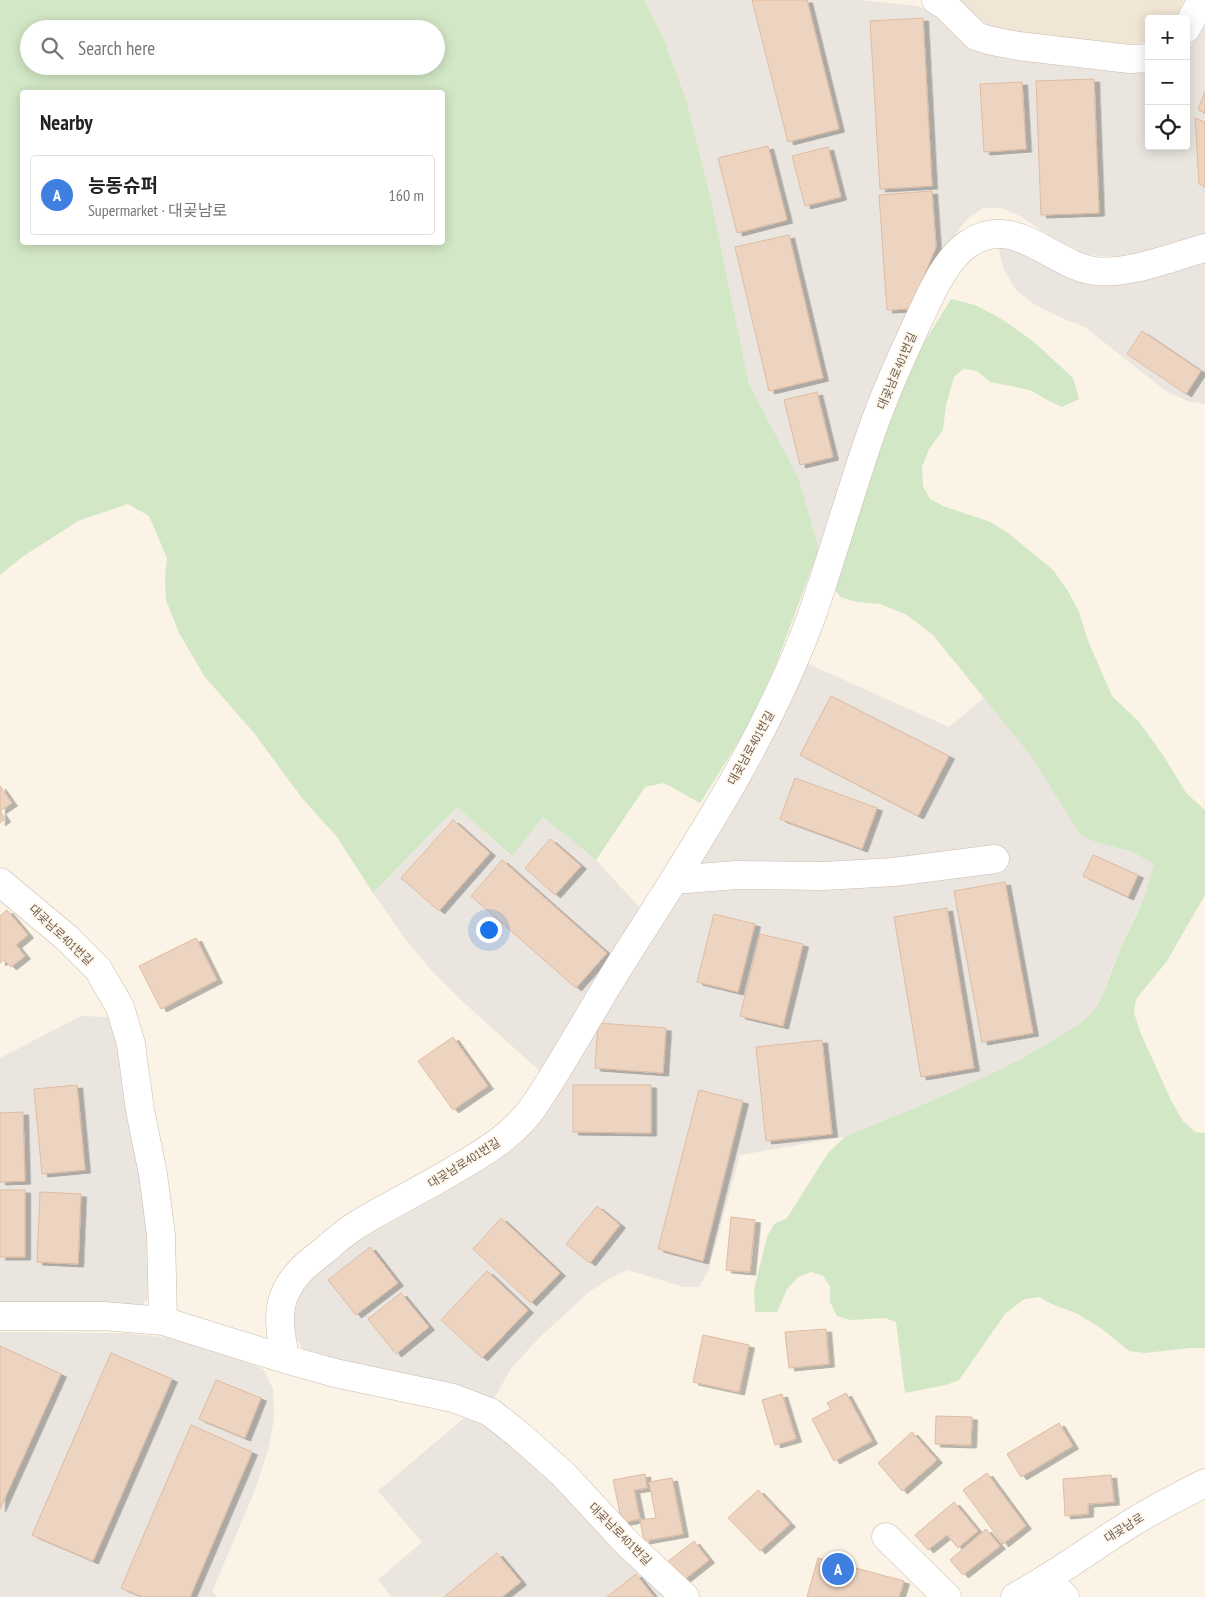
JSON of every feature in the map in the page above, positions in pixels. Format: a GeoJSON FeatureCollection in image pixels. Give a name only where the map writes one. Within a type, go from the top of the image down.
{"type":"FeatureCollection","features":[{"type":"Feature","properties":{"kind":"street"},"geometry":{"type":"LineString","coordinates":[[936,0],[946,6],[976,36],[988,40],[1018,46],[1130,59],[1145,58]]}},
{"type":"Feature","properties":{"kind":"street"},"geometry":{"type":"LineString","coordinates":[[1190,22],[1202,0]]}},
{"type":"Feature","properties":{"kind":"street","name":"대곶남로401번길"},"geometry":{"type":"LineString","coordinates":[[285,1359],[279,1320],[282,1300],[289,1283],[303,1267],[354,1226],[481,1154],[509,1134],[534,1107],[674,880],[721,802],[773,707],[811,616],[871,433],[901,357],[930,295],[951,260],[968,244],[985,236],[1004,233],[1025,239],[1069,262],[1094,271],[1123,271],[1205,248]]}},
{"type":"Feature","properties":{"kind":"street"},"geometry":{"type":"LineString","coordinates":[[674,880],[736,876],[824,876],[894,872],[995,859]]}},
{"type":"Feature","properties":{"kind":"street","name":"대곶남로401번길"},"geometry":{"type":"LineString","coordinates":[[0,882],[67,938],[98,970],[120,1007],[132,1044],[140,1110],[154,1183],[161,1236],[164,1321]]}},
{"type":"Feature","properties":{"kind":"street","name":"대곶남로401번길"},"geometry":{"type":"LineString","coordinates":[[0,1316],[104,1316],[164,1321],[335,1374],[453,1398],[490,1412],[563,1474],[627,1543],[685,1597]]}},
{"type":"Feature","properties":{"kind":"street","name":"대곶남로"},"geometry":{"type":"LineString","coordinates":[[1016,1597],[1056,1588],[1122,1529],[1205,1483]]}},
{"type":"Feature","properties":{"kind":"street"},"geometry":{"type":"LineString","coordinates":[[886,1537],[947,1597]]}},
{"type":"Feature","properties":{"kind":"shaded area"},"geometry":{"type":"Polygon","coordinates":[[[644,0],[860,0],[917,6],[931,11],[979,49],[1002,58],[1145,74],[1145,150],[1190,150],[1190,46],[1205,21],[1205,235],[1147,252],[1110,257],[1086,254],[1055,240],[1022,217],[1002,208],[983,208],[968,218],[937,264],[819,549],[798,477],[749,384],[710,195],[687,102],[665,42],[644,0]]]}},
{"type":"Feature","properties":{"kind":"shaded area"},"geometry":{"type":"Polygon","coordinates":[[[953,0],[1184,0],[1177,15],[1145,15],[1145,42],[1121,51],[1007,33],[981,24],[953,0]]]}},
{"type":"Feature","properties":{"kind":"shaded area"},"geometry":{"type":"Polygon","coordinates":[[[1019,245],[1043,263],[1205,260],[1205,404],[1187,401],[1166,391],[1085,327],[1035,305],[1016,290],[1004,270],[998,246],[1019,245]]]}},
{"type":"Feature","properties":{"kind":"shaded area"},"geometry":{"type":"Polygon","coordinates":[[[804,662],[949,727],[985,697],[1031,756],[1089,840],[1133,852],[1155,864],[1151,880],[1114,963],[1103,994],[1092,1013],[1074,1027],[1034,1051],[979,1080],[845,1137],[740,1155],[708,1272],[699,1287],[684,1287],[628,1270],[610,1278],[589,1292],[541,1336],[512,1367],[491,1404],[316,1360],[302,1348],[294,1333],[292,1318],[295,1302],[301,1289],[342,1250],[450,1190],[492,1164],[509,1150],[804,662]]]}},
{"type":"Feature","properties":{"kind":"shaded area"},"geometry":{"type":"Polygon","coordinates":[[[457,807],[511,856],[543,817],[596,860],[643,911],[543,1074],[463,1002],[433,972],[406,940],[373,893],[457,807]]]}},
{"type":"Feature","properties":{"kind":"shaded area"},"geometry":{"type":"Polygon","coordinates":[[[81,1016],[109,1017],[120,1047],[149,1226],[153,1294],[143,1304],[83,1306],[0,1304],[0,1058],[81,1016]]]}},
{"type":"Feature","properties":{"kind":"shaded area"},"geometry":{"type":"Polygon","coordinates":[[[0,1332],[126,1333],[169,1338],[230,1355],[263,1369],[273,1389],[274,1419],[268,1450],[255,1490],[212,1592],[218,1597],[0,1597],[0,1332]]]}},
{"type":"Feature","properties":{"kind":"shaded area"},"geometry":{"type":"Polygon","coordinates":[[[465,1417],[490,1428],[521,1451],[668,1597],[392,1597],[378,1580],[422,1542],[378,1491],[465,1417]]]}},
{"type":"Feature","properties":{"kind":"green space"},"geometry":{"type":"Polygon","coordinates":[[[0,0],[644,0],[665,42],[687,102],[710,195],[749,384],[798,477],[819,549],[776,664],[746,730],[700,803],[664,783],[645,787],[596,860],[543,817],[512,856],[457,807],[373,893],[337,837],[302,798],[254,733],[205,677],[179,633],[166,600],[165,577],[167,558],[149,516],[128,504],[78,521],[22,557],[0,575],[0,0]]]}},
{"type":"Feature","properties":{"kind":"green space"},"geometry":{"type":"Polygon","coordinates":[[[951,299],[975,305],[1000,318],[1033,341],[1073,378],[1079,399],[1062,407],[1030,390],[990,382],[977,371],[963,369],[954,377],[946,405],[943,430],[929,449],[922,467],[923,486],[930,499],[943,506],[988,521],[1007,532],[1053,570],[1068,591],[1079,612],[1088,641],[1112,696],[1139,722],[1163,755],[1186,793],[1205,810],[1205,895],[1167,961],[1136,999],[1134,1013],[1141,1034],[1171,1100],[1183,1121],[1195,1132],[1205,1133],[1205,1348],[1145,1353],[1129,1351],[1102,1329],[1076,1313],[1039,1297],[1024,1299],[1005,1314],[959,1380],[946,1385],[905,1393],[896,1322],[885,1318],[850,1320],[837,1316],[830,1302],[830,1286],[823,1276],[811,1272],[798,1277],[787,1289],[777,1312],[755,1312],[754,1290],[767,1237],[774,1224],[787,1218],[828,1153],[845,1137],[1002,1069],[1066,1032],[1087,1017],[1102,995],[1142,901],[1154,864],[1133,852],[1089,840],[1080,834],[1031,756],[933,635],[907,615],[880,604],[857,602],[840,597],[833,587],[882,434],[911,364],[951,299]]]}},
{"type":"Feature","properties":{"kind":"building"},"geometry":{"type":"Polygon","coordinates":[[[752,0],[807,0],[839,129],[788,142],[752,0]]]}},
{"type":"Feature","properties":{"kind":"building"},"geometry":{"type":"Polygon","coordinates":[[[923,18],[932,186],[880,189],[870,21],[923,18]]]}},
{"type":"Feature","properties":{"kind":"building"},"geometry":{"type":"Polygon","coordinates":[[[1094,79],[1099,213],[1041,215],[1036,81],[1094,79]]]}},
{"type":"Feature","properties":{"kind":"building"},"geometry":{"type":"Polygon","coordinates":[[[1022,82],[1026,149],[984,152],[980,84],[1022,82]]]}},
{"type":"Feature","properties":{"kind":"building"},"geometry":{"type":"Polygon","coordinates":[[[1205,91],[1205,113],[1198,110],[1205,91]]]}},
{"type":"Feature","properties":{"kind":"building"},"geometry":{"type":"Polygon","coordinates":[[[1195,118],[1205,122],[1205,186],[1199,184],[1195,118]]]}},
{"type":"Feature","properties":{"kind":"building"},"geometry":{"type":"Polygon","coordinates":[[[768,146],[787,220],[737,233],[718,158],[768,146]]]}},
{"type":"Feature","properties":{"kind":"building"},"geometry":{"type":"Polygon","coordinates":[[[828,147],[841,197],[805,206],[792,156],[828,147]]]}},
{"type":"Feature","properties":{"kind":"building"},"geometry":{"type":"Polygon","coordinates":[[[932,191],[936,247],[910,309],[887,310],[879,195],[932,191]]]}},
{"type":"Feature","properties":{"kind":"building"},"geometry":{"type":"Polygon","coordinates":[[[789,235],[823,378],[769,391],[735,247],[789,235]]]}},
{"type":"Feature","properties":{"kind":"building"},"geometry":{"type":"Polygon","coordinates":[[[1142,331],[1201,371],[1186,394],[1127,354],[1142,331]]]}},
{"type":"Feature","properties":{"kind":"building"},"geometry":{"type":"Polygon","coordinates":[[[817,392],[833,457],[800,465],[784,400],[817,392]]]}},
{"type":"Feature","properties":{"kind":"building"},"geometry":{"type":"Polygon","coordinates":[[[831,696],[949,756],[918,816],[800,755],[831,696]]]}},
{"type":"Feature","properties":{"kind":"building"},"geometry":{"type":"Polygon","coordinates":[[[795,778],[877,808],[862,849],[780,819],[795,778]]]}},
{"type":"Feature","properties":{"kind":"building"},"geometry":{"type":"Polygon","coordinates":[[[0,786],[12,803],[0,811],[0,786]]]}},
{"type":"Feature","properties":{"kind":"building"},"geometry":{"type":"Polygon","coordinates":[[[0,811],[5,819],[0,823],[0,811]]]}},
{"type":"Feature","properties":{"kind":"building"},"geometry":{"type":"Polygon","coordinates":[[[453,820],[490,853],[439,911],[401,878],[453,820]]]}},
{"type":"Feature","properties":{"kind":"building"},"geometry":{"type":"Polygon","coordinates":[[[550,839],[581,866],[555,895],[525,868],[550,839]]]}},
{"type":"Feature","properties":{"kind":"building"},"geometry":{"type":"Polygon","coordinates":[[[1093,855],[1138,875],[1128,897],[1083,876],[1093,855]]]}},
{"type":"Feature","properties":{"kind":"building"},"geometry":{"type":"Polygon","coordinates":[[[502,860],[607,953],[576,988],[471,896],[502,860]]]}},
{"type":"Feature","properties":{"kind":"building"},"geometry":{"type":"Polygon","coordinates":[[[1005,882],[1033,1033],[982,1042],[954,891],[1005,882]]]}},
{"type":"Feature","properties":{"kind":"building"},"geometry":{"type":"Polygon","coordinates":[[[947,908],[974,1068],[921,1077],[894,917],[947,908]]]}},
{"type":"Feature","properties":{"kind":"building"},"geometry":{"type":"Polygon","coordinates":[[[7,910],[28,935],[16,945],[25,956],[11,967],[4,960],[0,963],[0,916],[7,910]]]}},
{"type":"Feature","properties":{"kind":"building"},"geometry":{"type":"Polygon","coordinates":[[[714,914],[755,924],[738,992],[697,982],[714,914]]]}},
{"type":"Feature","properties":{"kind":"building"},"geometry":{"type":"Polygon","coordinates":[[[760,934],[803,944],[783,1026],[740,1016],[760,934]]]}},
{"type":"Feature","properties":{"kind":"building"},"geometry":{"type":"Polygon","coordinates":[[[196,938],[217,980],[161,1009],[139,966],[196,938]]]}},
{"type":"Feature","properties":{"kind":"building"},"geometry":{"type":"Polygon","coordinates":[[[598,1023],[666,1028],[663,1073],[595,1068],[598,1023]]]}},
{"type":"Feature","properties":{"kind":"building"},"geometry":{"type":"Polygon","coordinates":[[[453,1037],[488,1086],[453,1110],[418,1061],[453,1037]]]}},
{"type":"Feature","properties":{"kind":"building"},"geometry":{"type":"Polygon","coordinates":[[[822,1040],[832,1134],[766,1141],[756,1047],[822,1040]]]}},
{"type":"Feature","properties":{"kind":"building"},"geometry":{"type":"Polygon","coordinates":[[[77,1085],[85,1170],[42,1174],[34,1089],[77,1085]]]}},
{"type":"Feature","properties":{"kind":"building"},"geometry":{"type":"Polygon","coordinates":[[[573,1085],[651,1085],[651,1133],[573,1132],[573,1085]]]}},
{"type":"Feature","properties":{"kind":"building"},"geometry":{"type":"Polygon","coordinates":[[[699,1090],[743,1101],[703,1261],[658,1249],[699,1090]]]}},
{"type":"Feature","properties":{"kind":"building"},"geometry":{"type":"Polygon","coordinates":[[[23,1112],[25,1181],[0,1182],[0,1113],[23,1112]]]}},
{"type":"Feature","properties":{"kind":"building"},"geometry":{"type":"Polygon","coordinates":[[[0,1190],[25,1190],[25,1257],[0,1257],[0,1190]]]}},
{"type":"Feature","properties":{"kind":"building"},"geometry":{"type":"Polygon","coordinates":[[[40,1192],[81,1194],[78,1264],[37,1262],[40,1192]]]}},
{"type":"Feature","properties":{"kind":"building"},"geometry":{"type":"Polygon","coordinates":[[[597,1206],[620,1225],[590,1263],[566,1244],[597,1206]]]}},
{"type":"Feature","properties":{"kind":"building"},"geometry":{"type":"Polygon","coordinates":[[[731,1217],[755,1220],[750,1272],[726,1270],[731,1217]]]}},
{"type":"Feature","properties":{"kind":"building"},"geometry":{"type":"Polygon","coordinates":[[[501,1218],[560,1273],[531,1303],[473,1249],[501,1218]]]}},
{"type":"Feature","properties":{"kind":"building"},"geometry":{"type":"Polygon","coordinates":[[[370,1247],[398,1283],[356,1315],[328,1280],[370,1247]]]}},
{"type":"Feature","properties":{"kind":"building"},"geometry":{"type":"Polygon","coordinates":[[[487,1271],[528,1310],[482,1358],[441,1320],[487,1271]]]}},
{"type":"Feature","properties":{"kind":"building"},"geometry":{"type":"Polygon","coordinates":[[[401,1293],[429,1327],[396,1354],[368,1319],[401,1293]]]}},
{"type":"Feature","properties":{"kind":"building"},"geometry":{"type":"Polygon","coordinates":[[[826,1329],[829,1364],[789,1368],[785,1332],[826,1329]]]}},
{"type":"Feature","properties":{"kind":"building"},"geometry":{"type":"Polygon","coordinates":[[[703,1335],[749,1345],[739,1392],[693,1382],[703,1335]]]}},
{"type":"Feature","properties":{"kind":"building"},"geometry":{"type":"Polygon","coordinates":[[[0,1346],[61,1374],[0,1509],[0,1346]]]}},
{"type":"Feature","properties":{"kind":"building"},"geometry":{"type":"Polygon","coordinates":[[[111,1353],[172,1379],[93,1561],[32,1535],[111,1353]]]}},
{"type":"Feature","properties":{"kind":"building"},"geometry":{"type":"Polygon","coordinates":[[[216,1380],[261,1398],[245,1438],[199,1419],[216,1380]]]}},
{"type":"Feature","properties":{"kind":"building"},"geometry":{"type":"Polygon","coordinates":[[[846,1393],[872,1441],[834,1461],[812,1419],[831,1409],[827,1403],[846,1393]]]}},
{"type":"Feature","properties":{"kind":"building"},"geometry":{"type":"Polygon","coordinates":[[[782,1394],[796,1439],[775,1445],[762,1400],[782,1394]]]}},
{"type":"Feature","properties":{"kind":"building"},"geometry":{"type":"Polygon","coordinates":[[[936,1416],[972,1417],[971,1445],[935,1444],[936,1416]]]}},
{"type":"Feature","properties":{"kind":"building"},"geometry":{"type":"Polygon","coordinates":[[[1059,1423],[1073,1446],[1021,1477],[1007,1454],[1059,1423]]]}},
{"type":"Feature","properties":{"kind":"building"},"geometry":{"type":"Polygon","coordinates":[[[191,1425],[252,1452],[190,1597],[143,1597],[121,1588],[191,1425]]]}},
{"type":"Feature","properties":{"kind":"building"},"geometry":{"type":"Polygon","coordinates":[[[912,1432],[937,1460],[902,1491],[878,1463],[912,1432]]]}},
{"type":"Feature","properties":{"kind":"building"},"geometry":{"type":"Polygon","coordinates":[[[987,1473],[1026,1526],[1003,1544],[963,1490],[987,1473]]]}},
{"type":"Feature","properties":{"kind":"building"},"geometry":{"type":"Polygon","coordinates":[[[645,1474],[647,1488],[634,1490],[640,1519],[622,1523],[613,1480],[645,1474]]]}},
{"type":"Feature","properties":{"kind":"building"},"geometry":{"type":"Polygon","coordinates":[[[1111,1475],[1114,1502],[1088,1504],[1088,1514],[1065,1516],[1063,1479],[1111,1475]]]}},
{"type":"Feature","properties":{"kind":"building"},"geometry":{"type":"Polygon","coordinates":[[[672,1478],[683,1534],[644,1541],[640,1520],[656,1518],[649,1482],[672,1478]]]}},
{"type":"Feature","properties":{"kind":"building"},"geometry":{"type":"Polygon","coordinates":[[[758,1490],[790,1524],[760,1551],[728,1518],[758,1490]]]}},
{"type":"Feature","properties":{"kind":"building"},"geometry":{"type":"Polygon","coordinates":[[[954,1502],[978,1531],[958,1548],[947,1535],[928,1550],[915,1535],[954,1502]]]}},
{"type":"Feature","properties":{"kind":"building"},"geometry":{"type":"Polygon","coordinates":[[[986,1529],[1000,1546],[963,1575],[950,1560],[986,1529]]]}},
{"type":"Feature","properties":{"kind":"building"},"geometry":{"type":"Polygon","coordinates":[[[694,1541],[709,1560],[685,1579],[666,1563],[694,1541]]]}},
{"type":"Feature","properties":{"kind":"building"},"geometry":{"type":"Polygon","coordinates":[[[497,1553],[521,1582],[502,1597],[444,1597],[497,1553]]]}},
{"type":"Feature","properties":{"kind":"building"},"geometry":{"type":"Polygon","coordinates":[[[818,1558],[904,1581],[899,1597],[807,1597],[818,1558]]]}},
{"type":"Feature","properties":{"kind":"building"},"geometry":{"type":"Polygon","coordinates":[[[636,1574],[654,1597],[607,1597],[636,1574]]]}},
{"type":"Feature","properties":{"kind":"place","name":"능동슈퍼"},"geometry":{"type":"Point","coordinates":[838,1569]}}]}
